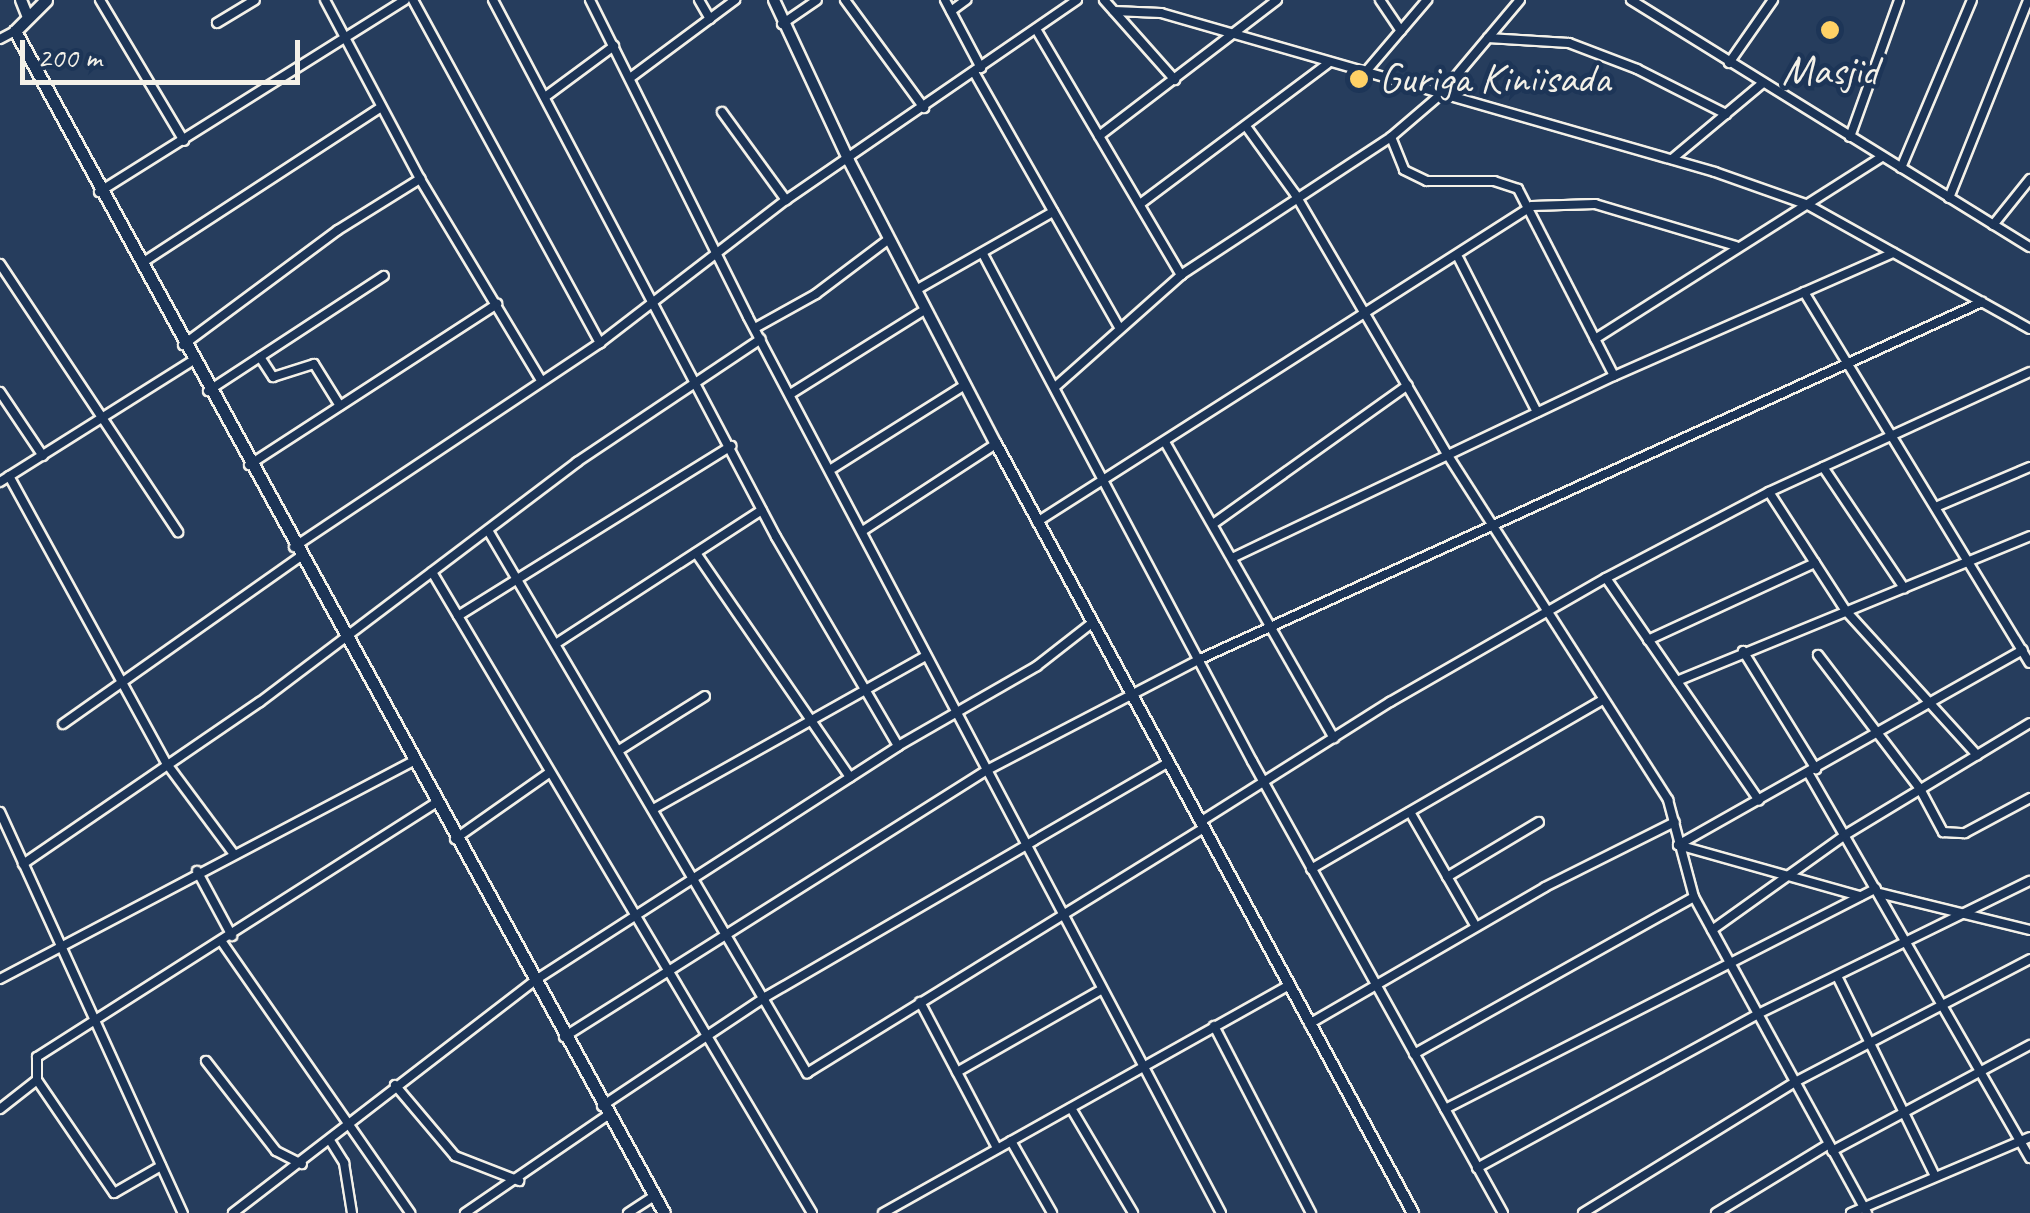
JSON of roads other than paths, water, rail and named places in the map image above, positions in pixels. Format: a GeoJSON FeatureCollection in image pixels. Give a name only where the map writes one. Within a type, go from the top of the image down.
{"type":"FeatureCollection","features":[{"type":"Feature","properties":{"kind":"main road"},"geometry":{"type":"LineString","coordinates":[[46,0],[15,30],[208,392],[664,1213]]}},
{"type":"Feature","properties":{"kind":"street"},"geometry":{"type":"LineString","coordinates":[[21,0],[28,15]]}},
{"type":"Feature","properties":{"kind":"street"},"geometry":{"type":"LineString","coordinates":[[100,0],[184,140]]}},
{"type":"Feature","properties":{"kind":"street"},"geometry":{"type":"LineString","coordinates":[[217,23],[255,0]]}},
{"type":"Feature","properties":{"kind":"street"},"geometry":{"type":"LineString","coordinates":[[325,0],[420,179],[540,380]]}},
{"type":"Feature","properties":{"kind":"street"},"geometry":{"type":"LineString","coordinates":[[99,192],[409,0],[600,343]]}},
{"type":"Feature","properties":{"kind":"street"},"geometry":{"type":"LineString","coordinates":[[493,0],[762,510],[898,746]]}},
{"type":"Feature","properties":{"kind":"street"},"geometry":{"type":"LineString","coordinates":[[590,0],[754,328],[833,468],[926,656],[1221,1213]]}},
{"type":"Feature","properties":{"kind":"street"},"geometry":{"type":"LineString","coordinates":[[699,0],[710,19]]}},
{"type":"Feature","properties":{"kind":"street"},"geometry":{"type":"LineString","coordinates":[[630,78],[734,0]]}},
{"type":"Feature","properties":{"kind":"street"},"geometry":{"type":"LineString","coordinates":[[774,0],[848,161],[996,444],[1413,1213]]}},
{"type":"Feature","properties":{"kind":"street"},"geometry":{"type":"LineString","coordinates":[[782,24],[817,0]]}},
{"type":"Feature","properties":{"kind":"street"},"geometry":{"type":"LineString","coordinates":[[845,0],[924,108]]}},
{"type":"Feature","properties":{"kind":"street"},"geometry":{"type":"LineString","coordinates":[[945,0],[1053,212],[1118,326]]}},
{"type":"Feature","properties":{"kind":"street"},"geometry":{"type":"LineString","coordinates":[[951,11],[966,0]]}},
{"type":"Feature","properties":{"kind":"street"},"geometry":{"type":"LineString","coordinates":[[63,724],[297,552],[540,380],[600,343],[786,200],[1078,0]]}},
{"type":"Feature","properties":{"kind":"street"},"geometry":{"type":"LineString","coordinates":[[1104,0],[1175,80]]}},
{"type":"Feature","properties":{"kind":"street"},"geometry":{"type":"LineString","coordinates":[[1099,136],[1277,0]]}},
{"type":"Feature","properties":{"kind":"street"},"geometry":{"type":"LineString","coordinates":[[1380,0],[1400,31]]}},
{"type":"Feature","properties":{"kind":"street"},"geometry":{"type":"LineString","coordinates":[[1364,75],[1426,0]]}},
{"type":"Feature","properties":{"kind":"street"},"geometry":{"type":"LineString","coordinates":[[1055,388],[1118,326],[1182,275],[1295,194],[1391,137],[1440,95],[1520,0]]}},
{"type":"Feature","properties":{"kind":"street"},"geometry":{"type":"LineString","coordinates":[[1632,0],[2030,248]]}},
{"type":"Feature","properties":{"kind":"street"},"geometry":{"type":"LineString","coordinates":[[1730,62],[1772,0]]}},
{"type":"Feature","properties":{"kind":"street"},"geometry":{"type":"LineString","coordinates":[[1850,137],[1899,0]]}},
{"type":"Feature","properties":{"kind":"street"},"geometry":{"type":"LineString","coordinates":[[1901,168],[1972,0]]}},
{"type":"Feature","properties":{"kind":"street"},"geometry":{"type":"LineString","coordinates":[[1949,198],[2028,0]]}},
{"type":"Feature","properties":{"kind":"street"},"geometry":{"type":"LineString","coordinates":[[1114,11],[1161,13],[1364,75],[1672,159],[1808,205],[2030,329]]}},
{"type":"Feature","properties":{"kind":"street"},"geometry":{"type":"LineString","coordinates":[[1036,29],[1182,275]]}},
{"type":"Feature","properties":{"kind":"street"},"geometry":{"type":"LineString","coordinates":[[0,40],[15,30]]}},
{"type":"Feature","properties":{"kind":"street"},"geometry":{"type":"LineString","coordinates":[[1488,38],[1569,44],[1638,69],[1726,114]]}},
{"type":"Feature","properties":{"kind":"street"},"geometry":{"type":"LineString","coordinates":[[544,97],[614,46]]}},
{"type":"Feature","properties":{"kind":"street"},"geometry":{"type":"LineString","coordinates":[[1140,204],[1248,130],[1327,64]]}},
{"type":"Feature","properties":{"kind":"street"},"geometry":{"type":"LineString","coordinates":[[1672,159],[1763,83]]}},
{"type":"Feature","properties":{"kind":"street"},"geometry":{"type":"LineString","coordinates":[[139,265],[381,107]]}},
{"type":"Feature","properties":{"kind":"street"},"geometry":{"type":"LineString","coordinates":[[722,112],[786,200]]}},
{"type":"Feature","properties":{"kind":"street"},"geometry":{"type":"LineString","coordinates":[[1248,130],[1295,194],[1447,454],[1494,522],[1675,822],[1694,897],[1865,1210]]}},
{"type":"Feature","properties":{"kind":"street"},"geometry":{"type":"LineString","coordinates":[[1391,137],[1404,170],[1427,182],[1494,181],[1518,190],[1532,206],[1614,376]]}},
{"type":"Feature","properties":{"kind":"street"},"geometry":{"type":"LineString","coordinates":[[1595,338],[1882,156]]}},
{"type":"Feature","properties":{"kind":"street"},"geometry":{"type":"LineString","coordinates":[[183,345],[338,230],[420,179]]}},
{"type":"Feature","properties":{"kind":"street"},"geometry":{"type":"LineString","coordinates":[[1993,224],[2030,180]]}},
{"type":"Feature","properties":{"kind":"street"},"geometry":{"type":"LineString","coordinates":[[1038,522],[1459,258],[1532,206],[1594,204],[1736,246]]}},
{"type":"Feature","properties":{"kind":"street"},"geometry":{"type":"LineString","coordinates":[[916,290],[1053,212]]}},
{"type":"Feature","properties":{"kind":"street"},"geometry":{"type":"LineString","coordinates":[[754,328],[816,294],[889,239]]}},
{"type":"Feature","properties":{"kind":"street"},"geometry":{"type":"LineString","coordinates":[[1232,558],[1614,376],[1893,253]]}},
{"type":"Feature","properties":{"kind":"street"},"geometry":{"type":"LineString","coordinates":[[984,254],[1264,783],[1502,1213]]}},
{"type":"Feature","properties":{"kind":"street"},"geometry":{"type":"LineString","coordinates":[[1459,258],[1537,412]]}},
{"type":"Feature","properties":{"kind":"street"},"geometry":{"type":"LineString","coordinates":[[0,264],[107,419],[178,532]]}},
{"type":"Feature","properties":{"kind":"street"},"geometry":{"type":"LineString","coordinates":[[208,392],[384,276]]}},
{"type":"Feature","properties":{"kind":"street"},"geometry":{"type":"LineString","coordinates":[[1804,292],[1973,561],[2030,663]]}},
{"type":"Feature","properties":{"kind":"street"},"geometry":{"type":"LineString","coordinates":[[564,1037],[987,770],[1130,695],[1271,624],[1494,522],[1696,436],[1847,361],[1982,302]]}},
{"type":"Feature","properties":{"kind":"street"},"geometry":{"type":"LineString","coordinates":[[249,465],[497,304]]}},
{"type":"Feature","properties":{"kind":"street"},"geometry":{"type":"LineString","coordinates":[[792,394],[926,309]]}},
{"type":"Feature","properties":{"kind":"street"},"geometry":{"type":"LineString","coordinates":[[23,864],[488,532],[577,462],[698,385],[760,339]]}},
{"type":"Feature","properties":{"kind":"street"},"geometry":{"type":"LineString","coordinates":[[260,357],[273,377],[314,364],[340,406]]}},
{"type":"Feature","properties":{"kind":"street"},"geometry":{"type":"LineString","coordinates":[[0,482],[107,419],[192,362]]}},
{"type":"Feature","properties":{"kind":"street"},"geometry":{"type":"LineString","coordinates":[[488,532],[767,996],[807,1073],[1334,738],[1606,578],[1769,492],[2030,372]]}},
{"type":"Feature","properties":{"kind":"street"},"geometry":{"type":"LineString","coordinates":[[833,468],[965,384]]}},
{"type":"Feature","properties":{"kind":"street"},"geometry":{"type":"LineString","coordinates":[[1212,524],[1408,385]]}},
{"type":"Feature","properties":{"kind":"street"},"geometry":{"type":"LineString","coordinates":[[0,392],[43,456]]}},
{"type":"Feature","properties":{"kind":"street"},"geometry":{"type":"LineString","coordinates":[[1165,442],[1334,738]]}},
{"type":"Feature","properties":{"kind":"street"},"geometry":{"type":"LineString","coordinates":[[864,530],[996,444]]}},
{"type":"Feature","properties":{"kind":"street"},"geometry":{"type":"LineString","coordinates":[[458,616],[516,576],[731,446]]}},
{"type":"Feature","properties":{"kind":"street"},"geometry":{"type":"LineString","coordinates":[[1824,467],[1904,588]]}},
{"type":"Feature","properties":{"kind":"street"},"geometry":{"type":"LineString","coordinates":[[1938,506],[2030,467]]}},
{"type":"Feature","properties":{"kind":"street"},"geometry":{"type":"LineString","coordinates":[[10,476],[168,764],[234,853]]}},
{"type":"Feature","properties":{"kind":"street"},"geometry":{"type":"LineString","coordinates":[[1769,492],[1846,611],[1977,755]]}},
{"type":"Feature","properties":{"kind":"street"},"geometry":{"type":"LineString","coordinates":[[557,644],[762,510]]}},
{"type":"Feature","properties":{"kind":"street"},"geometry":{"type":"LineString","coordinates":[[1677,682],[1743,651],[2030,536]]}},
{"type":"Feature","properties":{"kind":"street"},"geometry":{"type":"LineString","coordinates":[[696,553],[850,777]]}},
{"type":"Feature","properties":{"kind":"street"},"geometry":{"type":"LineString","coordinates":[[1648,640],[1815,563]]}},
{"type":"Feature","properties":{"kind":"street"},"geometry":{"type":"LineString","coordinates":[[432,572],[812,1213]]}},
{"type":"Feature","properties":{"kind":"street"},"geometry":{"type":"LineString","coordinates":[[1606,578],[1759,801]]}},
{"type":"Feature","properties":{"kind":"street"},"geometry":{"type":"LineString","coordinates":[[233,1213],[332,1142],[395,1085],[534,981],[898,746],[1037,666],[1092,624]]}},
{"type":"Feature","properties":{"kind":"street"},"geometry":{"type":"LineString","coordinates":[[2017,640],[2030,634]]}},
{"type":"Feature","properties":{"kind":"street"},"geometry":{"type":"LineString","coordinates":[[1678,845],[1812,772],[1874,728],[2022,650]]}},
{"type":"Feature","properties":{"kind":"street"},"geometry":{"type":"LineString","coordinates":[[1743,651],[2030,1158]]}},
{"type":"Feature","properties":{"kind":"street"},"geometry":{"type":"LineString","coordinates":[[1818,655],[1920,789],[1943,832],[1953,837],[2030,798]]}},
{"type":"Feature","properties":{"kind":"street"},"geometry":{"type":"LineString","coordinates":[[655,808],[926,656]]}},
{"type":"Feature","properties":{"kind":"street"},"geometry":{"type":"LineString","coordinates":[[621,749],[705,696]]}},
{"type":"Feature","properties":{"kind":"street"},"geometry":{"type":"LineString","coordinates":[[1312,869],[1604,700]]}},
{"type":"Feature","properties":{"kind":"street"},"geometry":{"type":"LineString","coordinates":[[1712,930],[1796,874],[1844,835],[2030,723]]}},
{"type":"Feature","properties":{"kind":"street"},"geometry":{"type":"LineString","coordinates":[[0,978],[197,871],[413,761]]}},
{"type":"Feature","properties":{"kind":"street"},"geometry":{"type":"LineString","coordinates":[[465,1213],[519,1181],[605,1110],[767,996],[1024,841],[1167,763]]}},
{"type":"Feature","properties":{"kind":"street"},"geometry":{"type":"LineString","coordinates":[[455,838],[549,772]]}},
{"type":"Feature","properties":{"kind":"street"},"geometry":{"type":"LineString","coordinates":[[162,1166],[114,1192],[37,1080],[36,1057],[436,803]]}},
{"type":"Feature","properties":{"kind":"street"},"geometry":{"type":"LineString","coordinates":[[0,812],[183,1213]]}},
{"type":"Feature","properties":{"kind":"street"},"geometry":{"type":"LineString","coordinates":[[1410,812],[1475,925]]}},
{"type":"Feature","properties":{"kind":"street"},"geometry":{"type":"LineString","coordinates":[[1448,877],[1539,822]]}},
{"type":"Feature","properties":{"kind":"street"},"geometry":{"type":"LineString","coordinates":[[1309,1024],[1475,925],[1675,822]]}},
{"type":"Feature","properties":{"kind":"street"},"geometry":{"type":"LineString","coordinates":[[1678,845],[1796,874],[1860,896]]}},
{"type":"Feature","properties":{"kind":"street"},"geometry":{"type":"LineString","coordinates":[[197,871],[232,936]]}},
{"type":"Feature","properties":{"kind":"street"},"geometry":{"type":"LineString","coordinates":[[1478,1168],[1758,1014],[2030,881]]}},
{"type":"Feature","properties":{"kind":"street"},"geometry":{"type":"LineString","coordinates":[[1445,1108],[1877,890],[2030,930]]}},
{"type":"Feature","properties":{"kind":"street"},"geometry":{"type":"LineString","coordinates":[[1414,1054],[1694,897]]}},
{"type":"Feature","properties":{"kind":"street"},"geometry":{"type":"LineString","coordinates":[[222,942],[410,1213]]}},
{"type":"Feature","properties":{"kind":"street"},"geometry":{"type":"LineString","coordinates":[[1583,1213],[1795,1082],[2030,959]]}},
{"type":"Feature","properties":{"kind":"street"},"geometry":{"type":"LineString","coordinates":[[1837,976],[1935,1176]]}},
{"type":"Feature","properties":{"kind":"street"},"geometry":{"type":"LineString","coordinates":[[882,1213],[1287,986]]}},
{"type":"Feature","properties":{"kind":"street"},"geometry":{"type":"LineString","coordinates":[[957,1072],[1101,990]]}},
{"type":"Feature","properties":{"kind":"street"},"geometry":{"type":"LineString","coordinates":[[920,1002],[998,1148]]}},
{"type":"Feature","properties":{"kind":"street"},"geometry":{"type":"LineString","coordinates":[[1214,1026],[1311,1213]]}},
{"type":"Feature","properties":{"kind":"street"},"geometry":{"type":"LineString","coordinates":[[1716,1213],[1831,1147],[2030,1046]]}},
{"type":"Feature","properties":{"kind":"street"},"geometry":{"type":"LineString","coordinates":[[206,1061],[276,1151],[302,1164]]}},
{"type":"Feature","properties":{"kind":"street"},"geometry":{"type":"LineString","coordinates":[[0,1110],[37,1080]]}},
{"type":"Feature","properties":{"kind":"street"},"geometry":{"type":"LineString","coordinates":[[395,1085],[455,1156],[519,1181]]}},
{"type":"Feature","properties":{"kind":"street"},"geometry":{"type":"LineString","coordinates":[[1070,1108],[1134,1213]]}},
{"type":"Feature","properties":{"kind":"street"},"geometry":{"type":"LineString","coordinates":[[1852,1213],[2030,1137]]}},
{"type":"Feature","properties":{"kind":"street"},"geometry":{"type":"LineString","coordinates":[[1011,1141],[1052,1213]]}},
{"type":"Feature","properties":{"kind":"street"},"geometry":{"type":"LineString","coordinates":[[332,1142],[344,1162],[352,1213]]}},
{"type":"Feature","properties":{"kind":"street"},"geometry":{"type":"LineString","coordinates":[[628,1213],[654,1196]]}},
{"type":"Feature","properties":{"kind":"place","name":"Masjid"},"geometry":{"type":"Point","coordinates":[1830,30]}},
{"type":"Feature","properties":{"kind":"place","name":"Guriga Kiniisada"},"geometry":{"type":"Point","coordinates":[1359,79]}}]}
